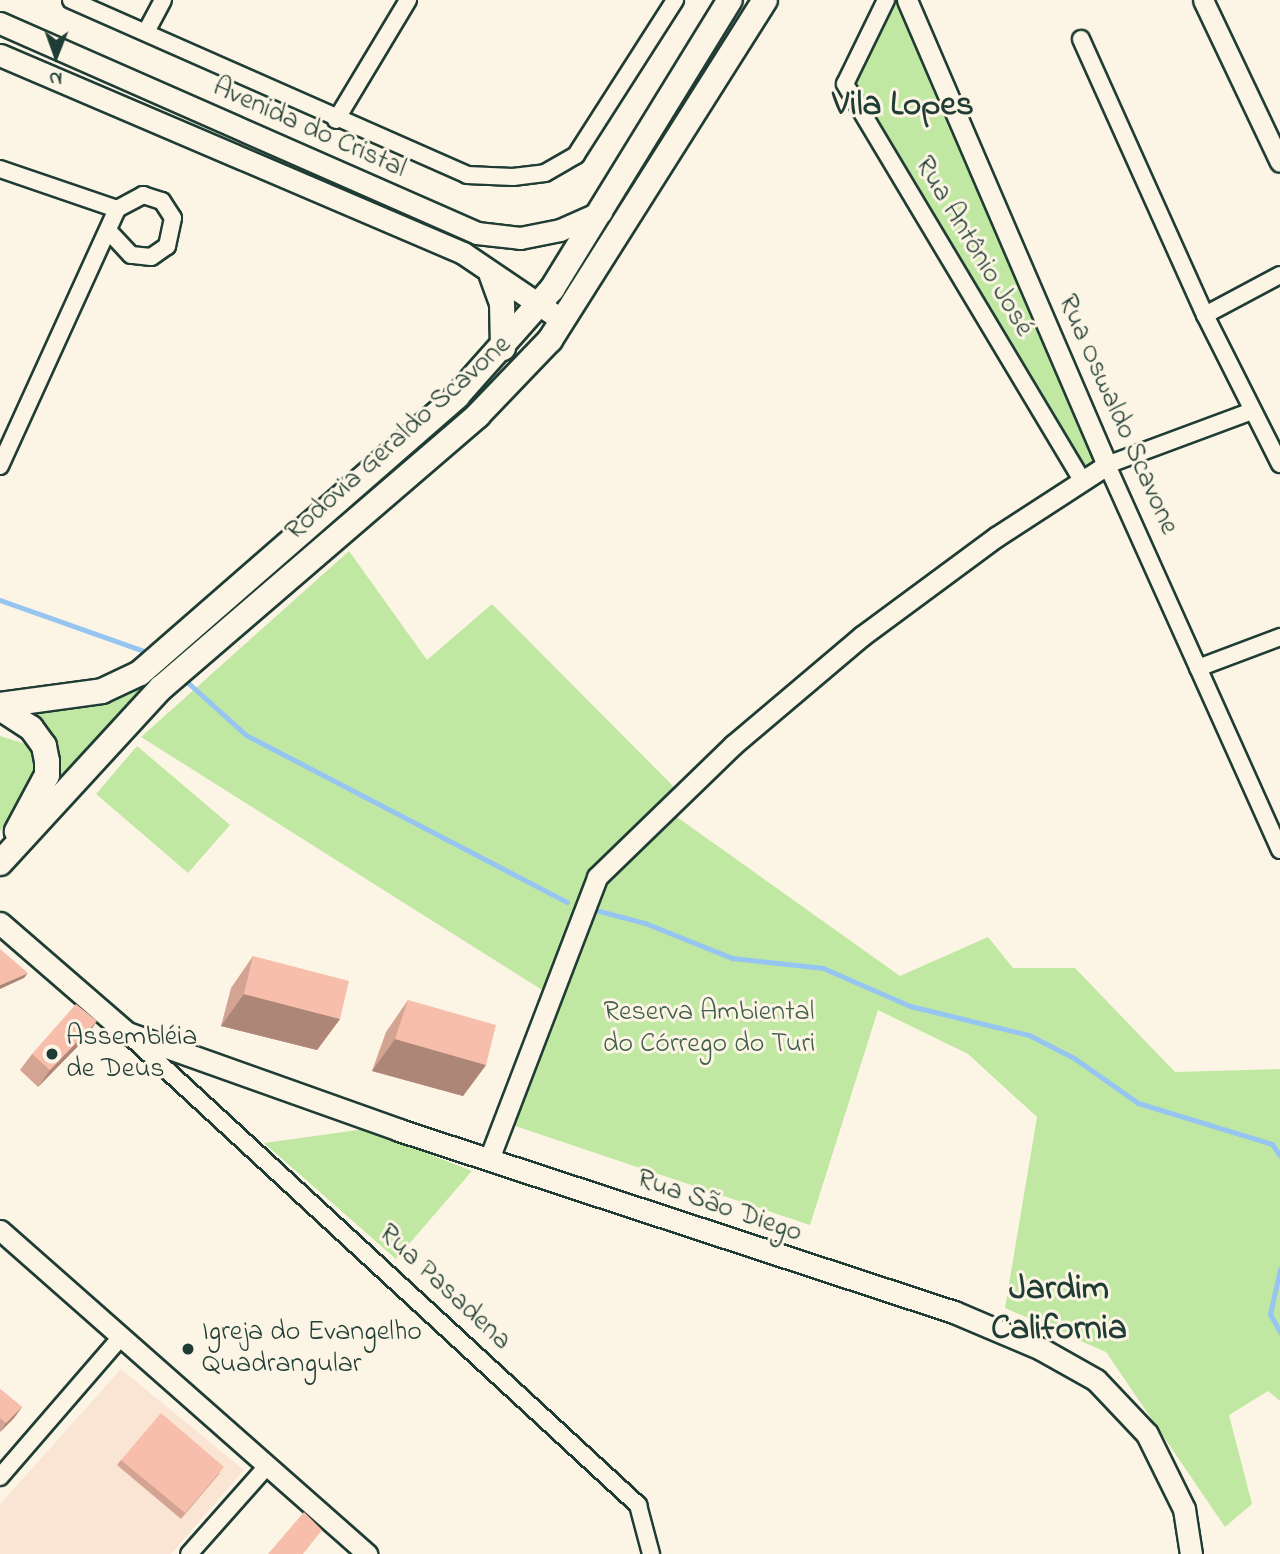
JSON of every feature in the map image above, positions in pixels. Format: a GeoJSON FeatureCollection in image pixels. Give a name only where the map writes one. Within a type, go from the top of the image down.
{"type":"FeatureCollection","features":[{"type":"Feature","properties":{"kind":"main road","name":"Rodovia Geraldo Scavone"},"geometry":{"type":"LineString","coordinates":[[0,707],[102,691],[140,673],[457,396],[538,306],[601,212],[730,0]]}},
{"type":"Feature","properties":{"kind":"main road","name":"Rodovia Geraldo Scavone"},"geometry":{"type":"LineString","coordinates":[[0,860],[161,688],[478,415],[550,340],[765,0]]}},
{"type":"Feature","properties":{"kind":"main road","name":"Avenida do Cristal"},"geometry":{"type":"LineString","coordinates":[[0,23],[477,233],[520,238],[560,230],[601,212]]}},
{"type":"Feature","properties":{"kind":"main road","name":"Avenida do Cristal"},"geometry":{"type":"LineString","coordinates":[[0,55],[463,253],[492,276],[562,320]]}},
{"type":"Feature","properties":{"kind":"main road"},"geometry":{"type":"LineString","coordinates":[[492,276],[502,303],[503,348]]}},
{"type":"Feature","properties":{"kind":"main road"},"geometry":{"type":"LineString","coordinates":[[0,707],[31,728],[44,746],[47,775],[0,860]]}},
{"type":"Feature","properties":{"kind":"main road","name":"Rua Pasadena"},"geometry":{"type":"LineString","coordinates":[[0,923],[127,1033]]}},
{"type":"Feature","properties":{"kind":"main road","name":"Rua São Diego"},"geometry":{"type":"LineString","coordinates":[[127,1033],[489,1159],[954,1312],[1041,1349],[1096,1380],[1147,1434],[1184,1509],[1191,1554]]}},
{"type":"Feature","properties":{"kind":"street"},"geometry":{"type":"LineString","coordinates":[[71,0],[467,176],[513,177],[545,173],[576,155],[675,0]]}},
{"type":"Feature","properties":{"kind":"street"},"geometry":{"type":"LineString","coordinates":[[146,32],[163,0]]}},
{"type":"Feature","properties":{"kind":"street"},"geometry":{"type":"LineString","coordinates":[[336,120],[408,0]]}},
{"type":"Feature","properties":{"kind":"street","name":"Rua Antônio José"},"geometry":{"type":"LineString","coordinates":[[886,0],[845,84],[1082,480]]}},
{"type":"Feature","properties":{"kind":"street","name":"Rua Oswaldo Scavone"},"geometry":{"type":"LineString","coordinates":[[907,0],[1107,465],[1280,850]]}},
{"type":"Feature","properties":{"kind":"street"},"geometry":{"type":"LineString","coordinates":[[1203,0],[1280,163]]}},
{"type":"Feature","properties":{"kind":"street"},"geometry":{"type":"LineString","coordinates":[[1081,39],[1205,315],[1280,464]]}},
{"type":"Feature","properties":{"kind":"street"},"geometry":{"type":"LineString","coordinates":[[0,169],[117,209]]}},
{"type":"Feature","properties":{"kind":"street"},"geometry":{"type":"LineString","coordinates":[[0,466],[117,209],[133,197],[162,201],[173,218],[172,237],[160,252],[141,257],[122,250],[109,231]]}},
{"type":"Feature","properties":{"kind":"street"},"geometry":{"type":"LineString","coordinates":[[1205,315],[1280,275]]}},
{"type":"Feature","properties":{"kind":"street"},"geometry":{"type":"LineString","coordinates":[[489,1159],[597,877],[733,745],[862,636],[996,537],[1107,465],[1252,411]]}},
{"type":"Feature","properties":{"kind":"street"},"geometry":{"type":"LineString","coordinates":[[1198,668],[1280,637]]}},
{"type":"Feature","properties":{"kind":"street","name":"Rua Pasadena"},"geometry":{"type":"LineString","coordinates":[[127,1033],[638,1505],[652,1550]]}},
{"type":"Feature","properties":{"kind":"street"},"geometry":{"type":"LineString","coordinates":[[180,1082],[186,1066],[198,1059]]}},
{"type":"Feature","properties":{"kind":"street"},"geometry":{"type":"LineString","coordinates":[[0,1230],[367,1554]]}},
{"type":"Feature","properties":{"kind":"street"},"geometry":{"type":"LineString","coordinates":[[0,1478],[121,1337]]}},
{"type":"Feature","properties":{"kind":"street"},"geometry":{"type":"LineString","coordinates":[[189,1554],[267,1466]]}},
{"type":"Feature","properties":{"kind":"shaded area"},"geometry":{"type":"Polygon","coordinates":[[[121,1369],[244,1470],[171,1554],[0,1554],[0,1504],[121,1369]]]}},
{"type":"Feature","properties":{"kind":"green space"},"geometry":{"type":"Polygon","coordinates":[[[886,0],[907,0],[1107,465],[1082,480],[845,84],[886,0]]]}},
{"type":"Feature","properties":{"kind":"green space","name":"Reserva Ambiental do Córrego do Turi"},"geometry":{"type":"Polygon","coordinates":[[[349,551],[427,660],[492,604],[673,786],[674,815],[900,976],[988,937],[1013,968],[1075,968],[1175,1072],[1280,1069],[1280,1401],[1268,1391],[1229,1415],[1252,1504],[1225,1527],[1106,1352],[1005,1308],[1037,1117],[968,1054],[878,1010],[810,1225],[512,1125],[558,1000],[141,737],[349,551]]]}},
{"type":"Feature","properties":{"kind":"green space"},"geometry":{"type":"Polygon","coordinates":[[[170,664],[59,781],[60,759],[55,738],[26,707],[151,677],[170,664]]]}},
{"type":"Feature","properties":{"kind":"green space"},"geometry":{"type":"Polygon","coordinates":[[[0,736],[25,744],[35,758],[37,775],[21,806],[0,831],[0,736]]]}},
{"type":"Feature","properties":{"kind":"green space"},"geometry":{"type":"Polygon","coordinates":[[[137,746],[230,825],[188,873],[96,794],[137,746]]]}},
{"type":"Feature","properties":{"kind":"green space"},"geometry":{"type":"Polygon","coordinates":[[[365,1129],[472,1171],[396,1259],[264,1143],[365,1129]]]}},
{"type":"Feature","properties":{"kind":"building"},"geometry":{"type":"Polygon","coordinates":[[[0,949],[28,973],[0,985],[0,949]]]}},
{"type":"Feature","properties":{"kind":"building"},"geometry":{"type":"Polygon","coordinates":[[[253,956],[349,981],[340,1019],[244,994],[253,956]]]}},
{"type":"Feature","properties":{"kind":"building"},"geometry":{"type":"Polygon","coordinates":[[[408,1000],[496,1025],[486,1065],[395,1039],[408,1000]]]}},
{"type":"Feature","properties":{"kind":"building","name":"Assembléia de Deus"},"geometry":{"type":"Polygon","coordinates":[[[76,1004],[97,1021],[50,1070],[32,1054],[76,1004]]]}},
{"type":"Feature","properties":{"kind":"building"},"geometry":{"type":"Polygon","coordinates":[[[0,1389],[22,1407],[6,1423],[0,1418],[0,1389]]]}},
{"type":"Feature","properties":{"kind":"building"},"geometry":{"type":"Polygon","coordinates":[[[161,1413],[224,1467],[185,1513],[121,1460],[161,1413]]]}},
{"type":"Feature","properties":{"kind":"building"},"geometry":{"type":"Polygon","coordinates":[[[304,1512],[322,1530],[303,1554],[268,1554],[304,1512]]]}},
{"type":"Feature","properties":{"kind":"waterway"},"geometry":{"type":"LineString","coordinates":[[0,600],[147,652]]}},
{"type":"Feature","properties":{"kind":"waterway"},"geometry":{"type":"LineString","coordinates":[[186,681],[246,735],[567,902]]}},
{"type":"Feature","properties":{"kind":"waterway"},"geometry":{"type":"LineString","coordinates":[[599,911],[645,923],[732,958],[823,968],[910,1006],[1029,1035],[1074,1058],[1138,1103],[1272,1144],[1280,1156]]}},
{"type":"Feature","properties":{"kind":"waterway"},"geometry":{"type":"LineString","coordinates":[[1280,1269],[1270,1314],[1280,1332]]}},
{"type":"Feature","properties":{"kind":"place","name":"Assembléia de Deus"},"geometry":{"type":"Point","coordinates":[52,1054]}},
{"type":"Feature","properties":{"kind":"place","name":"Igreja do Evangelho Quadrangular"},"geometry":{"type":"Point","coordinates":[188,1349]}},
{"type":"Feature","properties":{"kind":"district","name":"Vila Lopes"},"geometry":{"type":"Point","coordinates":[903,106]}},
{"type":"Feature","properties":{"kind":"district","name":"Jardim California"},"geometry":{"type":"Point","coordinates":[1059,1310]}}]}
